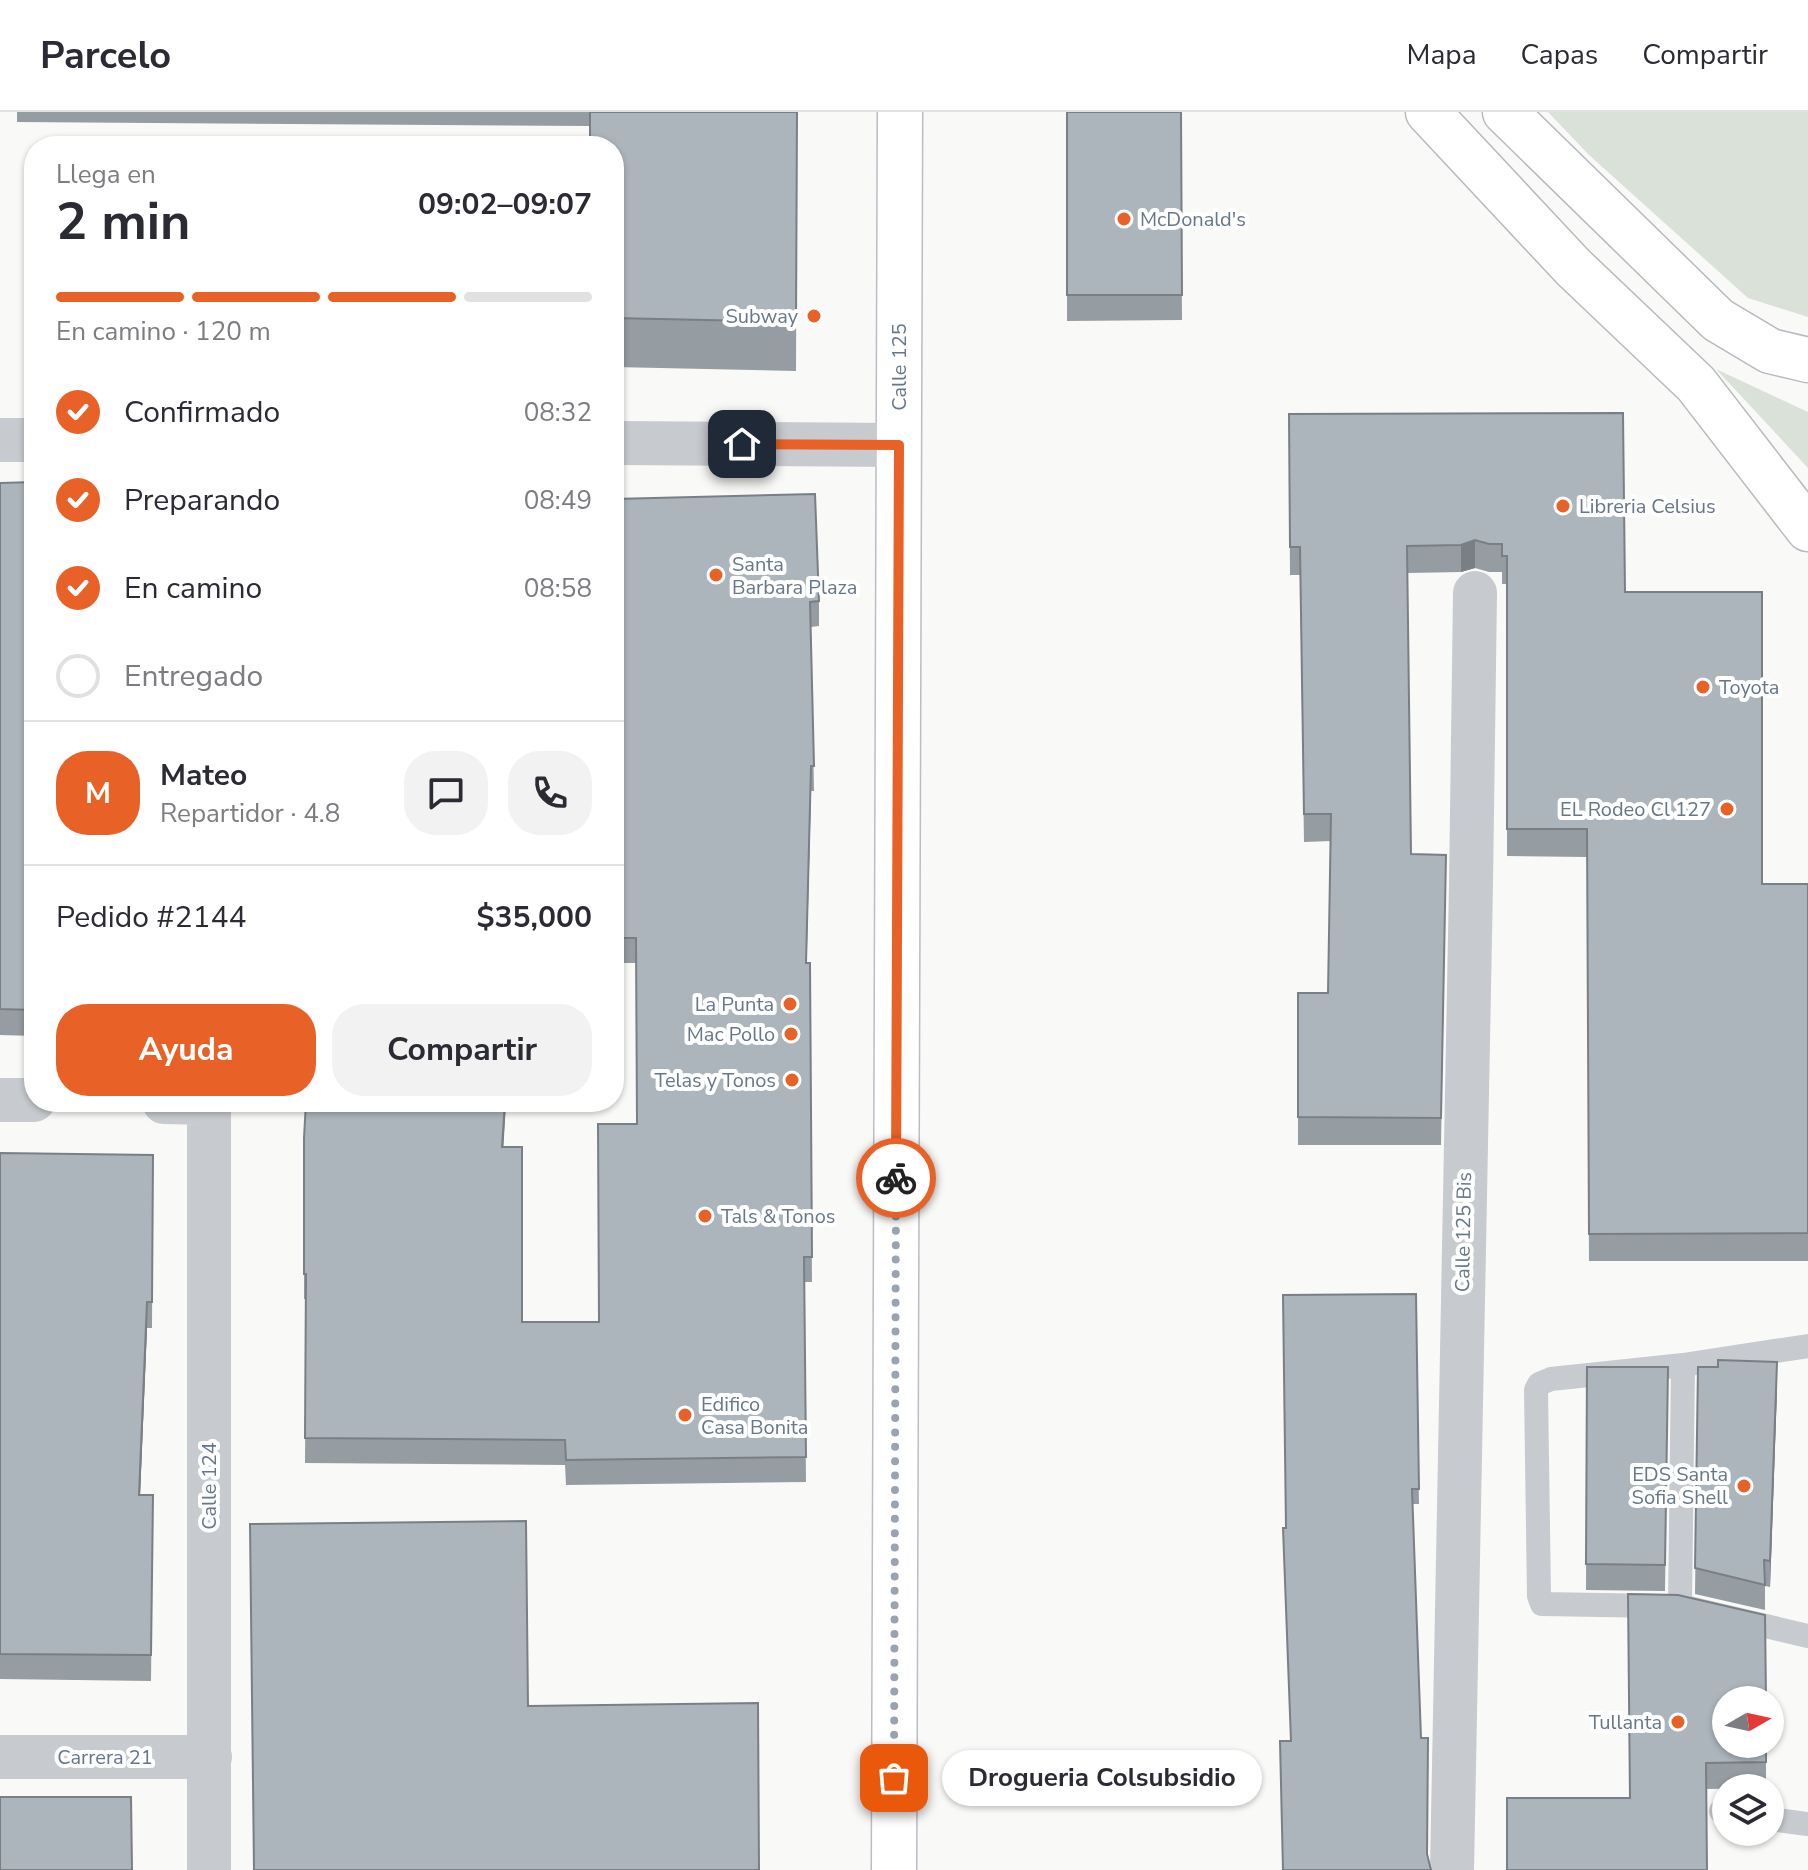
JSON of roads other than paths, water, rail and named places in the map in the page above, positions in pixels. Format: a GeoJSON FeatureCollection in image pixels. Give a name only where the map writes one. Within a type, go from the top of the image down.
{"type":"FeatureCollection","features":[{"type":"Feature","properties":{"kind":"main road","name":"Calle 125"},"geometry":{"type":"LineString","coordinates":[[894,1870],[900,112]]}},
{"type":"Feature","properties":{"kind":"main road"},"geometry":{"type":"LineString","coordinates":[[1428,112],[1573,267],[1696,384],[1808,529]]}},
{"type":"Feature","properties":{"kind":"main road"},"geometry":{"type":"LineString","coordinates":[[1505,112],[1718,320],[1770,351],[1808,360]]}},
{"type":"Feature","properties":{"kind":"street"},"geometry":{"type":"LineString","coordinates":[[0,440],[24,440]]}},
{"type":"Feature","properties":{"kind":"street"},"geometry":{"type":"LineString","coordinates":[[624,443],[899,445]]}},
{"type":"Feature","properties":{"kind":"street","name":"Calle 125 Bis"},"geometry":{"type":"LineString","coordinates":[[1452,1870],[1475,593]]}},
{"type":"Feature","properties":{"kind":"street"},"geometry":{"type":"LineString","coordinates":[[0,1100],[24,1100]]}},
{"type":"Feature","properties":{"kind":"street","name":"Calle 124"},"geometry":{"type":"LineString","coordinates":[[209,1112],[209,1870]]}},
{"type":"Feature","properties":{"kind":"street","name":"Carrera 21"},"geometry":{"type":"LineString","coordinates":[[0,1757],[210,1757]]}},
{"type":"Feature","properties":{"kind":"lane"},"geometry":{"type":"LineString","coordinates":[[1808,1346],[1683,1365],[1551,1379],[1539,1384],[1536,1390],[1539,1596],[1542,1604],[1680,1606],[1808,1636]]}},
{"type":"Feature","properties":{"kind":"lane"},"geometry":{"type":"LineString","coordinates":[[1680,1606],[1683,1365]]}},
{"type":"Feature","properties":{"kind":"lane"},"geometry":{"type":"LineString","coordinates":[[1784,1821],[1808,1824]]}},
{"type":"Feature","properties":{"kind":"place","name":"McDonald's"},"geometry":{"type":"Point","coordinates":[1124,219]}},
{"type":"Feature","properties":{"kind":"place","name":"Subway"},"geometry":{"type":"Point","coordinates":[814,316]}},
{"type":"Feature","properties":{"kind":"place","name":"Libreria Celsius"},"geometry":{"type":"Point","coordinates":[1563,506]}},
{"type":"Feature","properties":{"kind":"place","name":"Santa Barbara Plaza"},"geometry":{"type":"Point","coordinates":[716,575]}},
{"type":"Feature","properties":{"kind":"place","name":"Toyota"},"geometry":{"type":"Point","coordinates":[1703,687]}},
{"type":"Feature","properties":{"kind":"place","name":"EL Rodeo Cl 127"},"geometry":{"type":"Point","coordinates":[1727,809]}},
{"type":"Feature","properties":{"kind":"place","name":"La Punta"},"geometry":{"type":"Point","coordinates":[790,1004]}},
{"type":"Feature","properties":{"kind":"place","name":"Mac Pollo"},"geometry":{"type":"Point","coordinates":[791,1034]}},
{"type":"Feature","properties":{"kind":"place","name":"Telas y Tonos"},"geometry":{"type":"Point","coordinates":[792,1080]}},
{"type":"Feature","properties":{"kind":"place","name":"Tals & Tonos"},"geometry":{"type":"Point","coordinates":[705,1216]}},
{"type":"Feature","properties":{"kind":"place","name":"Edifico Casa Bonita"},"geometry":{"type":"Point","coordinates":[685,1415]}},
{"type":"Feature","properties":{"kind":"place","name":"EDS Santa Sofia Shell"},"geometry":{"type":"Point","coordinates":[1744,1486]}},
{"type":"Feature","properties":{"kind":"place","name":"Tullanta"},"geometry":{"type":"Point","coordinates":[1678,1722]}},
{"type":"Feature","properties":{"kind":"place","name":"Drogueria Colsubsidio"},"geometry":{"type":"Point","coordinates":[894,1778]}}]}
